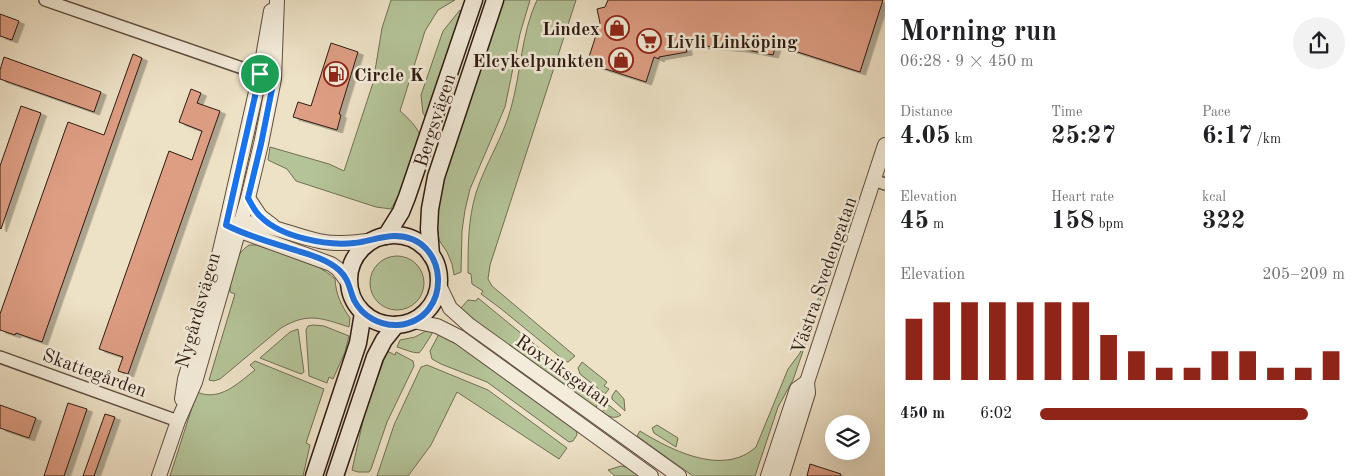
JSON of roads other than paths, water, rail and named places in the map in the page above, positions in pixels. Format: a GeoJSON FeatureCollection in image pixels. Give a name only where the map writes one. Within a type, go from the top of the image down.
{"type":"FeatureCollection","features":[{"type":"Feature","properties":{"kind":"main road","name":"Bergsvägen"},"geometry":{"type":"LineString","coordinates":[[380,238],[401,212],[408,197],[474,0]]}},
{"type":"Feature","properties":{"kind":"main road","name":"Bergsvägen"},"geometry":{"type":"LineString","coordinates":[[432,255],[429,229],[430,208],[436,177],[495,0]]}},
{"type":"Feature","properties":{"kind":"main road"},"geometry":{"type":"LineString","coordinates":[[406,237],[420,244],[432,255],[439,274],[436,296],[431,306],[423,315],[413,321],[396,325],[378,322],[364,313],[354,300],[350,285],[355,259],[360,252],[380,238],[406,237]]}},
{"type":"Feature","properties":{"kind":"main road"},"geometry":{"type":"LineString","coordinates":[[314,476],[358,343],[364,313]]}},
{"type":"Feature","properties":{"kind":"main road"},"geometry":{"type":"LineString","coordinates":[[335,476],[375,357],[384,340],[396,325]]}},
{"type":"Feature","properties":{"kind":"street"},"geometry":{"type":"LineString","coordinates":[[46,0],[274,79]]}},
{"type":"Feature","properties":{"kind":"street","name":"Nygårdsvägen"},"geometry":{"type":"LineString","coordinates":[[178,421],[185,379],[207,306],[226,225],[260,74],[273,0]]}},
{"type":"Feature","properties":{"kind":"street","name":"Nygårdsvägen"},"geometry":{"type":"LineString","coordinates":[[159,476],[178,421],[195,382],[248,198],[265,128],[274,79],[277,0]]}},
{"type":"Feature","properties":{"kind":"street","name":"Västra Svedengatan"},"geometry":{"type":"LineString","coordinates":[[782,476],[808,394],[806,382],[880,182],[885,145]]}},
{"type":"Feature","properties":{"kind":"street"},"geometry":{"type":"LineString","coordinates":[[248,198],[260,216],[278,230]]}},
{"type":"Feature","properties":{"kind":"street"},"geometry":{"type":"LineString","coordinates":[[226,225],[278,230],[328,242],[351,243],[380,238]]}},
{"type":"Feature","properties":{"kind":"street"},"geometry":{"type":"LineString","coordinates":[[240,227],[331,264],[338,269],[350,285]]}},
{"type":"Feature","properties":{"kind":"street","name":"Roxviksgatan"},"geometry":{"type":"LineString","coordinates":[[439,285],[450,308],[469,325],[679,476]]}},
{"type":"Feature","properties":{"kind":"street","name":"Roxviksgatan"},"geometry":{"type":"LineString","coordinates":[[413,321],[437,326],[458,337],[651,476]]}},
{"type":"Feature","properties":{"kind":"street","name":"Skattegården"},"geometry":{"type":"LineString","coordinates":[[0,357],[178,421]]}},
{"type":"Feature","properties":{"kind":"street","name":"Västra Svedengatan"},"geometry":{"type":"LineString","coordinates":[[768,476],[797,389],[806,382]]}},
{"type":"Feature","properties":{"kind":"place","name":"Lindex"},"geometry":{"type":"Point","coordinates":[617,28]}},
{"type":"Feature","properties":{"kind":"place","name":"Livli Linköping"},"geometry":{"type":"Point","coordinates":[649,41]}},
{"type":"Feature","properties":{"kind":"place","name":"Elcykelpunkten"},"geometry":{"type":"Point","coordinates":[621,60]}},
{"type":"Feature","properties":{"kind":"place","name":"Circle K"},"geometry":{"type":"Point","coordinates":[336,74]}}]}
